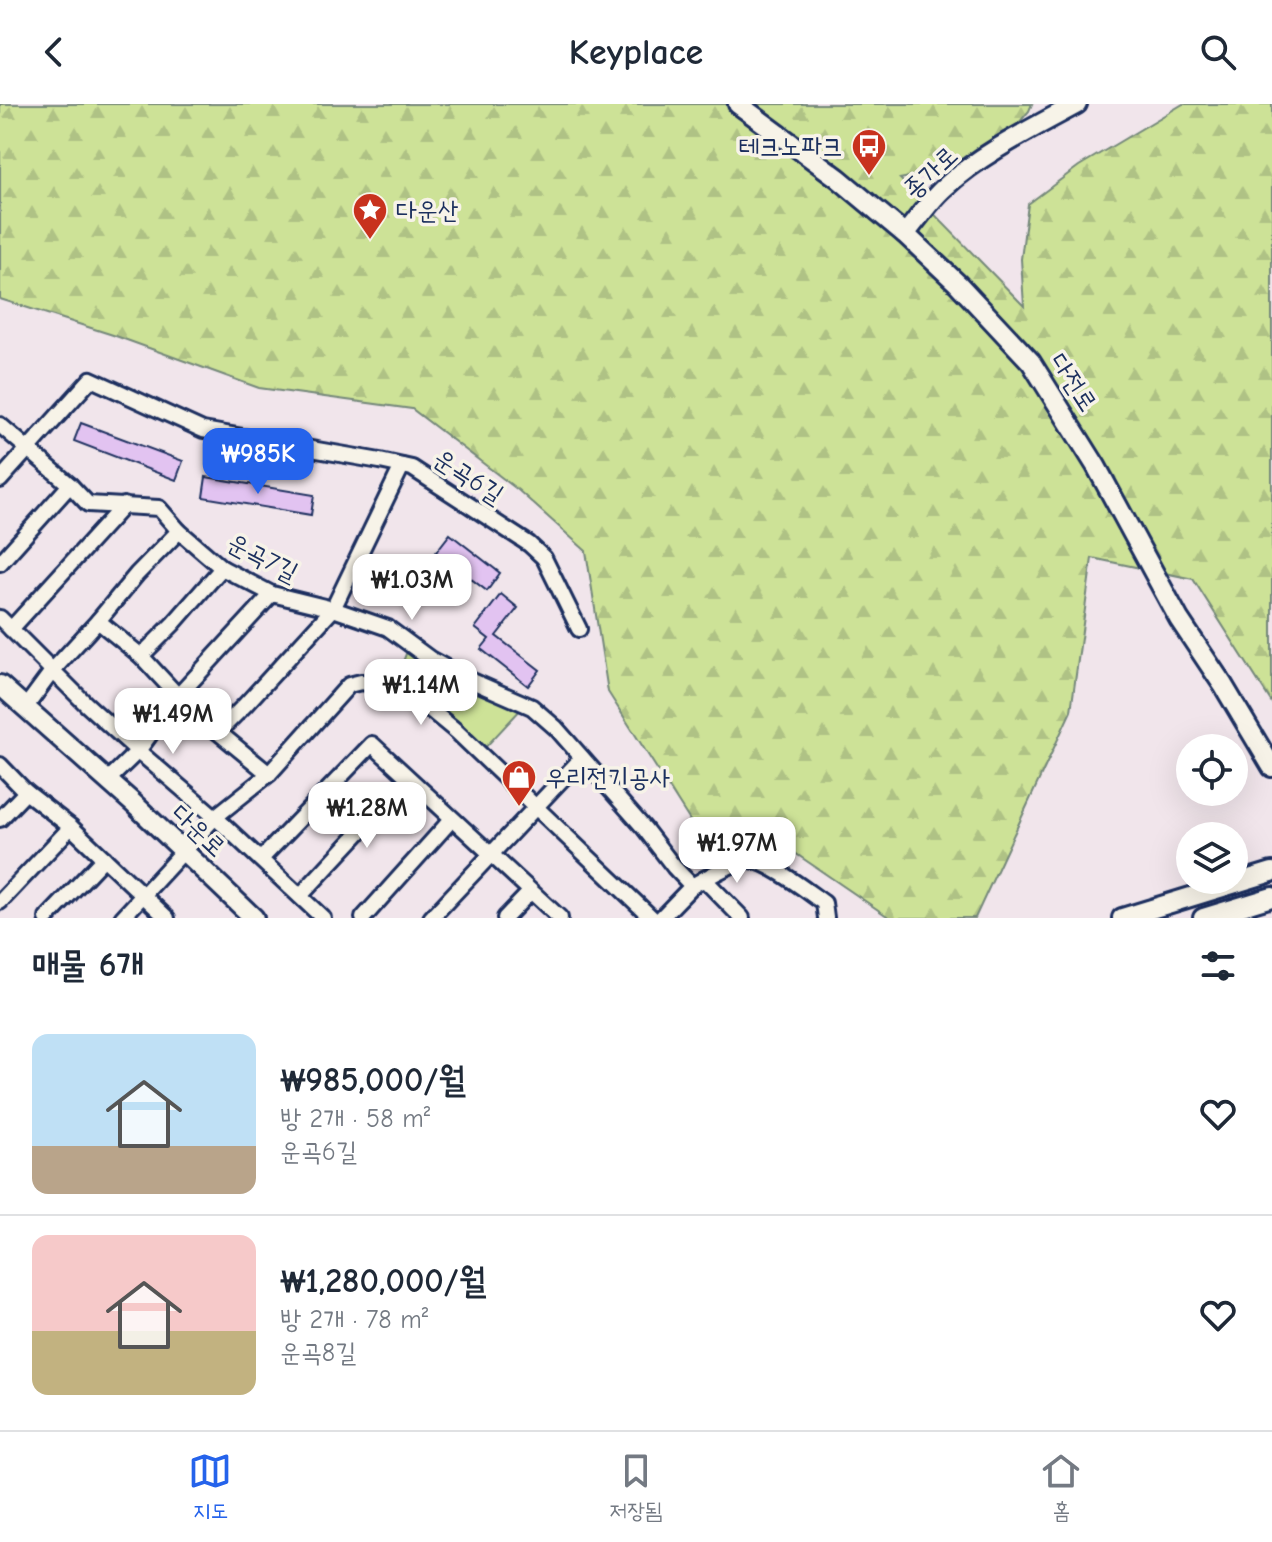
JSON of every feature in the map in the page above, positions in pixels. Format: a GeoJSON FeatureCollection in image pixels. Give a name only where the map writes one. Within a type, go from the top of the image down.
{"type":"FeatureCollection","features":[{"type":"Feature","properties":{"kind":"main road","name":"다전로"},"geometry":{"type":"LineString","coordinates":[[738,104],[838,178],[905,234],[958,284],[1031,362],[1096,466],[1179,619],[1272,767]]}},
{"type":"Feature","properties":{"kind":"main road","name":"종가로"},"geometry":{"type":"LineString","coordinates":[[905,234],[945,187],[1066,107]]}},
{"type":"Feature","properties":{"kind":"main road","name":"다운로"},"geometry":{"type":"LineString","coordinates":[[0,685],[184,850],[254,918]]}},
{"type":"Feature","properties":{"kind":"main road"},"geometry":{"type":"LineString","coordinates":[[1122,918],[1272,872]]}},
{"type":"Feature","properties":{"kind":"main road"},"geometry":{"type":"LineString","coordinates":[[1203,918],[1272,897]]}},
{"type":"Feature","properties":{"kind":"street","name":"운곡6길"},"geometry":{"type":"LineString","coordinates":[[0,480],[91,379],[203,430],[412,468],[529,544],[544,558],[579,629]]}},
{"type":"Feature","properties":{"kind":"street","name":"운곡7길"},"geometry":{"type":"LineString","coordinates":[[0,425],[88,504],[159,508],[179,531],[222,568],[272,594],[333,609],[388,628],[430,659],[532,707],[556,728],[674,867],[742,918]]}},
{"type":"Feature","properties":{"kind":"street"},"geometry":{"type":"LineString","coordinates":[[218,732],[333,609],[402,466]]}},
{"type":"Feature","properties":{"kind":"street"},"geometry":{"type":"LineString","coordinates":[[0,563],[70,485]]}},
{"type":"Feature","properties":{"kind":"street"},"geometry":{"type":"LineString","coordinates":[[124,505],[6,624],[86,704],[215,817],[323,918]]}},
{"type":"Feature","properties":{"kind":"street"},"geometry":{"type":"LineString","coordinates":[[25,708],[53,670],[179,531]]}},
{"type":"Feature","properties":{"kind":"street"},"geometry":{"type":"LineString","coordinates":[[141,656],[222,568]]}},
{"type":"Feature","properties":{"kind":"street"},"geometry":{"type":"LineString","coordinates":[[107,781],[138,751],[178,696],[272,594]]}},
{"type":"Feature","properties":{"kind":"street"},"geometry":{"type":"LineString","coordinates":[[98,621],[141,656],[178,696],[218,732],[269,774]]}},
{"type":"Feature","properties":{"kind":"street"},"geometry":{"type":"LineString","coordinates":[[122,918],[215,817],[269,774],[349,685],[361,682],[404,688],[456,731],[652,918]]}},
{"type":"Feature","properties":{"kind":"street"},"geometry":{"type":"LineString","coordinates":[[261,859],[372,744],[560,918]]}},
{"type":"Feature","properties":{"kind":"street"},"geometry":{"type":"LineString","coordinates":[[431,918],[582,758]]}},
{"type":"Feature","properties":{"kind":"street"},"geometry":{"type":"LineString","coordinates":[[0,765],[167,918]]}},
{"type":"Feature","properties":{"kind":"street"},"geometry":{"type":"LineString","coordinates":[[300,896],[408,780]]}},
{"type":"Feature","properties":{"kind":"street"},"geometry":{"type":"LineString","coordinates":[[0,819],[26,792]]}},
{"type":"Feature","properties":{"kind":"street"},"geometry":{"type":"LineString","coordinates":[[363,918],[452,819]]}},
{"type":"Feature","properties":{"kind":"street"},"geometry":{"type":"LineString","coordinates":[[0,902],[71,827]]}},
{"type":"Feature","properties":{"kind":"street"},"geometry":{"type":"LineString","coordinates":[[47,918],[104,858]]}},
{"type":"Feature","properties":{"kind":"street"},"geometry":{"type":"LineString","coordinates":[[661,918],[698,883],[725,868],[750,860],[776,870],[824,903],[826,918]]}},
{"type":"Feature","properties":{"kind":"street"},"geometry":{"type":"LineString","coordinates":[[505,918],[530,892]]}},
{"type":"Feature","properties":{"kind":"green space"},"geometry":{"type":"Polygon","coordinates":[[[0,104],[1032,104],[1009,135],[941,171],[900,179],[1024,306],[1021,259],[1028,204],[1079,166],[1183,104],[1272,104],[1272,703],[1193,579],[1092,558],[1071,711],[975,918],[890,918],[770,836],[701,838],[608,692],[586,551],[518,490],[412,409],[259,388],[113,335],[0,299],[0,104]]]}},
{"type":"Feature","properties":{"kind":"green space"},"geometry":{"type":"Polygon","coordinates":[[[409,646],[523,707],[482,751],[395,683],[409,646]]]}},
{"type":"Feature","properties":{"kind":"building"},"geometry":{"type":"Polygon","coordinates":[[[81,423],[183,461],[176,480],[74,441],[81,423]]]}},
{"type":"Feature","properties":{"kind":"building"},"geometry":{"type":"Polygon","coordinates":[[[206,477],[314,495],[311,515],[203,497],[206,477]]]}},
{"type":"Feature","properties":{"kind":"building"},"geometry":{"type":"Polygon","coordinates":[[[450,534],[500,573],[487,591],[436,552],[450,534]]]}},
{"type":"Feature","properties":{"kind":"building"},"geometry":{"type":"Polygon","coordinates":[[[501,594],[518,608],[496,636],[540,670],[528,686],[481,649],[489,639],[475,628],[501,594]]]}},
{"type":"Feature","properties":{"kind":"place","name":"테크노파크"},"geometry":{"type":"Point","coordinates":[869,177]}},
{"type":"Feature","properties":{"kind":"place","name":"다운산"},"geometry":{"type":"Point","coordinates":[370,241]}},
{"type":"Feature","properties":{"kind":"place","name":"우리전기공사"},"geometry":{"type":"Point","coordinates":[519,808]}}]}
